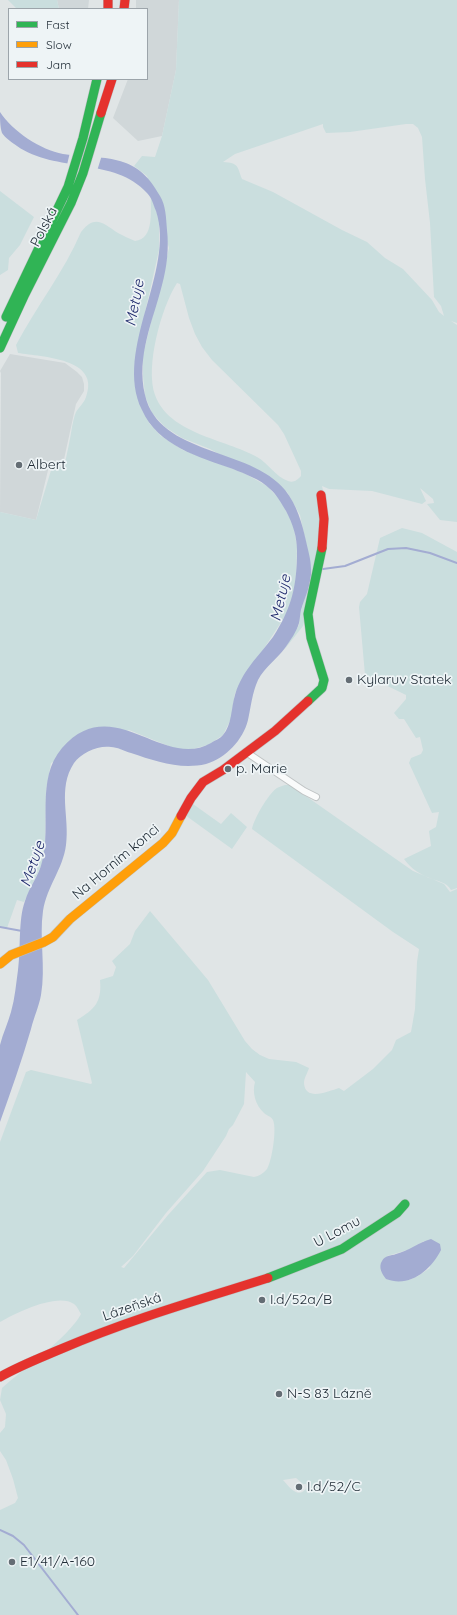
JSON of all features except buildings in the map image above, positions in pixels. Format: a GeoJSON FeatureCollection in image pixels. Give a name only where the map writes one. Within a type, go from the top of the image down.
{"type":"FeatureCollection","features":[{"type":"Feature","properties":{"kind":"main road","name":"Polská"},"geometry":{"type":"LineString","coordinates":[[0,331],[67,202],[97,80]]}},
{"type":"Feature","properties":{"kind":"main road","name":"Polská"},"geometry":{"type":"LineString","coordinates":[[0,346],[67,202],[93,142],[112,80]]}},
{"type":"Feature","properties":{"kind":"main road","name":"Na Horním konci"},"geometry":{"type":"LineString","coordinates":[[0,964],[5,958],[15,951],[49,940],[58,934],[70,919],[163,843],[172,833],[196,789],[203,782],[223,770],[275,731],[322,688],[324,680],[310,638],[308,614],[323,539],[324,519],[321,495]]}},
{"type":"Feature","properties":{"kind":"main road","name":"U Lomu"},"geometry":{"type":"LineString","coordinates":[[276,1275],[342,1248],[397,1213],[406,1204]]}},
{"type":"Feature","properties":{"kind":"main road","name":"Lázeňská"},"geometry":{"type":"LineString","coordinates":[[0,1377],[14,1369],[89,1337],[138,1319],[276,1275]]}},
{"type":"Feature","properties":{"kind":"street"},"geometry":{"type":"LineString","coordinates":[[246,752],[304,791],[316,797]]}},
{"type":"Feature","properties":{"kind":"shaded area"},"geometry":{"type":"Polygon","coordinates":[[[8,0],[57,0],[59,8],[16,8],[8,0]]]}},
{"type":"Feature","properties":{"kind":"shaded area"},"geometry":{"type":"Polygon","coordinates":[[[57,0],[89,0],[88,8],[59,8],[57,0]]]}},
{"type":"Feature","properties":{"kind":"shaded area"},"geometry":{"type":"Polygon","coordinates":[[[136,0],[179,0],[176,70],[162,136],[138,141],[113,118],[128,80],[148,80],[148,8],[136,8],[136,0]]]}},
{"type":"Feature","properties":{"kind":"shaded area"},"geometry":{"type":"Polygon","coordinates":[[[179,0],[457,0],[457,323],[451,321],[457,325],[457,522],[440,520],[427,504],[434,503],[433,499],[420,488],[426,501],[422,504],[372,491],[329,489],[322,486],[329,518],[303,626],[284,650],[299,625],[300,614],[310,580],[311,569],[300,515],[287,492],[210,449],[182,438],[165,427],[152,413],[145,396],[143,355],[169,248],[147,176],[134,166],[142,156],[155,157],[162,136],[176,70],[179,0]],[[323,124],[235,154],[223,162],[235,164],[242,179],[273,192],[367,242],[385,258],[403,269],[432,300],[439,312],[444,316],[441,306],[434,297],[430,223],[422,137],[418,128],[413,124],[406,124],[350,132],[326,133],[323,124]],[[177,283],[165,307],[153,354],[152,383],[155,395],[162,408],[172,419],[185,427],[257,457],[284,479],[290,482],[295,481],[301,476],[301,471],[284,434],[278,425],[212,360],[202,347],[189,318],[180,284],[177,283]]]}},
{"type":"Feature","properties":{"kind":"shaded area"},"geometry":{"type":"Polygon","coordinates":[[[0,191],[34,217],[20,245],[9,258],[8,270],[0,275],[0,191]]]}},
{"type":"Feature","properties":{"kind":"shaded area"},"geometry":{"type":"Polygon","coordinates":[[[151,196],[159,219],[159,250],[136,353],[149,423],[161,436],[183,450],[244,473],[267,486],[280,500],[293,524],[297,546],[296,583],[289,610],[235,693],[231,719],[223,735],[208,745],[193,749],[176,749],[129,730],[51,763],[46,790],[45,845],[42,864],[24,902],[17,900],[7,928],[0,927],[0,512],[36,520],[52,467],[64,467],[75,415],[86,397],[88,384],[85,374],[77,367],[54,358],[18,353],[16,345],[58,275],[81,232],[86,226],[91,223],[99,222],[135,241],[141,239],[149,230],[151,196]]]}},
{"type":"Feature","properties":{"kind":"shaded area"},"geometry":{"type":"Polygon","coordinates":[[[10,354],[65,363],[82,377],[84,384],[84,391],[76,404],[63,464],[50,462],[36,520],[0,512],[0,371],[10,354]]]}},
{"type":"Feature","properties":{"kind":"shaded area"},"geometry":{"type":"Polygon","coordinates":[[[402,528],[422,533],[457,552],[457,888],[451,890],[445,884],[416,871],[404,859],[431,846],[429,831],[436,827],[439,812],[432,813],[409,763],[411,758],[421,754],[423,750],[420,737],[416,738],[404,719],[399,719],[394,713],[406,699],[406,695],[365,675],[359,607],[360,602],[367,594],[380,538],[402,528]]]}},
{"type":"Feature","properties":{"kind":"shaded area"},"geometry":{"type":"Polygon","coordinates":[[[285,785],[290,785],[413,871],[444,884],[450,892],[457,889],[457,1615],[0,1615],[0,1510],[15,1503],[18,1498],[6,1460],[0,1451],[0,1433],[5,1427],[6,1414],[0,1400],[2,1388],[56,1343],[75,1323],[81,1314],[74,1304],[67,1301],[58,1300],[26,1309],[0,1322],[0,1142],[26,1072],[31,1070],[92,1083],[77,1020],[96,1004],[100,994],[100,980],[113,976],[116,967],[112,961],[130,944],[135,931],[150,911],[208,980],[245,1041],[252,1049],[269,1059],[296,1062],[309,1068],[304,1083],[305,1089],[308,1092],[318,1094],[339,1088],[344,1091],[373,1069],[392,1050],[396,1040],[411,1032],[415,1009],[419,949],[393,932],[252,829],[258,813],[273,791],[285,785]],[[246,1072],[244,1104],[226,1136],[203,1171],[166,1213],[133,1256],[121,1267],[124,1268],[168,1215],[207,1172],[220,1170],[254,1177],[258,1176],[267,1169],[271,1159],[274,1124],[273,1120],[258,1106],[254,1094],[255,1082],[246,1072]],[[424,1241],[411,1249],[387,1256],[409,1280],[430,1268],[424,1241]],[[296,1478],[283,1480],[298,1493],[304,1491],[307,1487],[306,1484],[303,1484],[296,1478]]]}},
{"type":"Feature","properties":{"kind":"shaded area"},"geometry":{"type":"Polygon","coordinates":[[[193,804],[221,824],[231,813],[247,827],[232,849],[185,815],[193,804]]]}},
{"type":"Feature","properties":{"kind":"water"},"geometry":{"type":"Polygon","coordinates":[[[0,112],[19,133],[54,152],[118,160],[140,171],[151,182],[160,196],[165,208],[168,251],[164,278],[150,325],[144,353],[143,381],[145,395],[154,415],[168,430],[186,441],[229,457],[270,476],[285,490],[293,502],[301,521],[310,559],[311,574],[297,629],[285,648],[264,671],[258,680],[246,727],[238,741],[227,753],[206,764],[187,766],[158,762],[116,748],[101,747],[90,750],[77,759],[74,763],[66,783],[65,793],[67,824],[66,845],[62,862],[48,894],[43,911],[43,974],[41,995],[24,1052],[0,1122],[0,1045],[11,1012],[14,996],[19,962],[21,917],[27,896],[39,872],[45,848],[46,788],[54,761],[62,748],[81,732],[100,727],[119,728],[156,742],[175,747],[193,749],[211,743],[222,736],[228,726],[235,695],[242,679],[250,666],[273,637],[289,606],[296,575],[297,546],[291,521],[279,499],[270,489],[262,482],[252,477],[193,455],[169,441],[158,433],[142,410],[135,386],[135,362],[139,336],[158,259],[160,234],[156,211],[150,197],[134,182],[119,174],[102,169],[49,160],[32,154],[17,146],[7,139],[2,133],[0,125],[0,112]]]}},
{"type":"Feature","properties":{"kind":"water"},"geometry":{"type":"Polygon","coordinates":[[[431,1239],[440,1244],[441,1250],[426,1270],[411,1279],[403,1281],[386,1279],[380,1268],[383,1259],[388,1256],[401,1253],[431,1239]]]}},
{"type":"Feature","properties":{"kind":"pier"},"geometry":{"type":"Polygon","coordinates":[[[70,152],[102,155],[97,171],[67,165],[70,152]]]}},
{"type":"Feature","properties":{"kind":"waterway"},"geometry":{"type":"LineString","coordinates":[[323,569],[345,566],[388,549],[406,548],[430,553],[457,563]]}},
{"type":"Feature","properties":{"kind":"waterway"},"geometry":{"type":"LineString","coordinates":[[0,927],[22,931]]}},
{"type":"Feature","properties":{"kind":"waterway"},"geometry":{"type":"LineString","coordinates":[[0,1530],[13,1536],[24,1545],[78,1615]]}},
{"type":"Feature","properties":{"kind":"traffic: fast"},"geometry":{"type":"LineString","coordinates":[[91,104],[97,80]]}},
{"type":"Feature","properties":{"kind":"traffic: fast"},"geometry":{"type":"LineString","coordinates":[[6,317],[68,187],[83,138],[91,104]]}},
{"type":"Feature","properties":{"kind":"traffic: fast"},"geometry":{"type":"LineString","coordinates":[[0,348],[24,296],[71,203],[83,173],[101,113]]}},
{"type":"Feature","properties":{"kind":"traffic: fast"},"geometry":{"type":"LineString","coordinates":[[308,701],[322,688],[324,680],[311,638],[308,614],[322,548]]}},
{"type":"Feature","properties":{"kind":"traffic: fast"},"geometry":{"type":"LineString","coordinates":[[268,1278],[342,1249],[397,1213],[405,1204]]}},
{"type":"Feature","properties":{"kind":"traffic: slow"},"geometry":{"type":"LineString","coordinates":[[0,964],[11,955],[53,937],[70,919],[163,843],[172,833],[181,816]]}},
{"type":"Feature","properties":{"kind":"traffic: jam"},"geometry":{"type":"LineString","coordinates":[[108,0],[108,8]]}},
{"type":"Feature","properties":{"kind":"traffic: jam"},"geometry":{"type":"LineString","coordinates":[[124,8],[125,0]]}},
{"type":"Feature","properties":{"kind":"traffic: jam"},"geometry":{"type":"LineString","coordinates":[[101,113],[112,80]]}},
{"type":"Feature","properties":{"kind":"traffic: jam"},"geometry":{"type":"LineString","coordinates":[[321,495],[324,519],[322,548]]}},
{"type":"Feature","properties":{"kind":"traffic: jam"},"geometry":{"type":"LineString","coordinates":[[181,816],[191,798],[203,782],[223,770],[275,731],[308,701]]}},
{"type":"Feature","properties":{"kind":"traffic: jam"},"geometry":{"type":"LineString","coordinates":[[0,1377],[30,1362],[112,1329],[163,1311],[268,1278]]}},
{"type":"Feature","properties":{"kind":"place","name":"Albert"},"geometry":{"type":"Point","coordinates":[19,465]}},
{"type":"Feature","properties":{"kind":"place","name":"Kylaruv Statek"},"geometry":{"type":"Point","coordinates":[349,680]}},
{"type":"Feature","properties":{"kind":"place","name":"p. Marie"},"geometry":{"type":"Point","coordinates":[228,769]}},
{"type":"Feature","properties":{"kind":"place","name":"I.d/52a/B"},"geometry":{"type":"Point","coordinates":[262,1300]}},
{"type":"Feature","properties":{"kind":"place","name":"N-S 83 Lázně"},"geometry":{"type":"Point","coordinates":[279,1394]}},
{"type":"Feature","properties":{"kind":"place","name":"I.d/52/C"},"geometry":{"type":"Point","coordinates":[299,1487]}},
{"type":"Feature","properties":{"kind":"place","name":"E1/41/A-160"},"geometry":{"type":"Point","coordinates":[12,1562]}},
{"type":"Feature","properties":{"kind":"water label","name":"Metuje"},"geometry":{"type":"Point","coordinates":[135,303]}},
{"type":"Feature","properties":{"kind":"water label","name":"Metuje"},"geometry":{"type":"Point","coordinates":[281,598]}},
{"type":"Feature","properties":{"kind":"water label","name":"Metuje"},"geometry":{"type":"Point","coordinates":[33,864]}}]}
